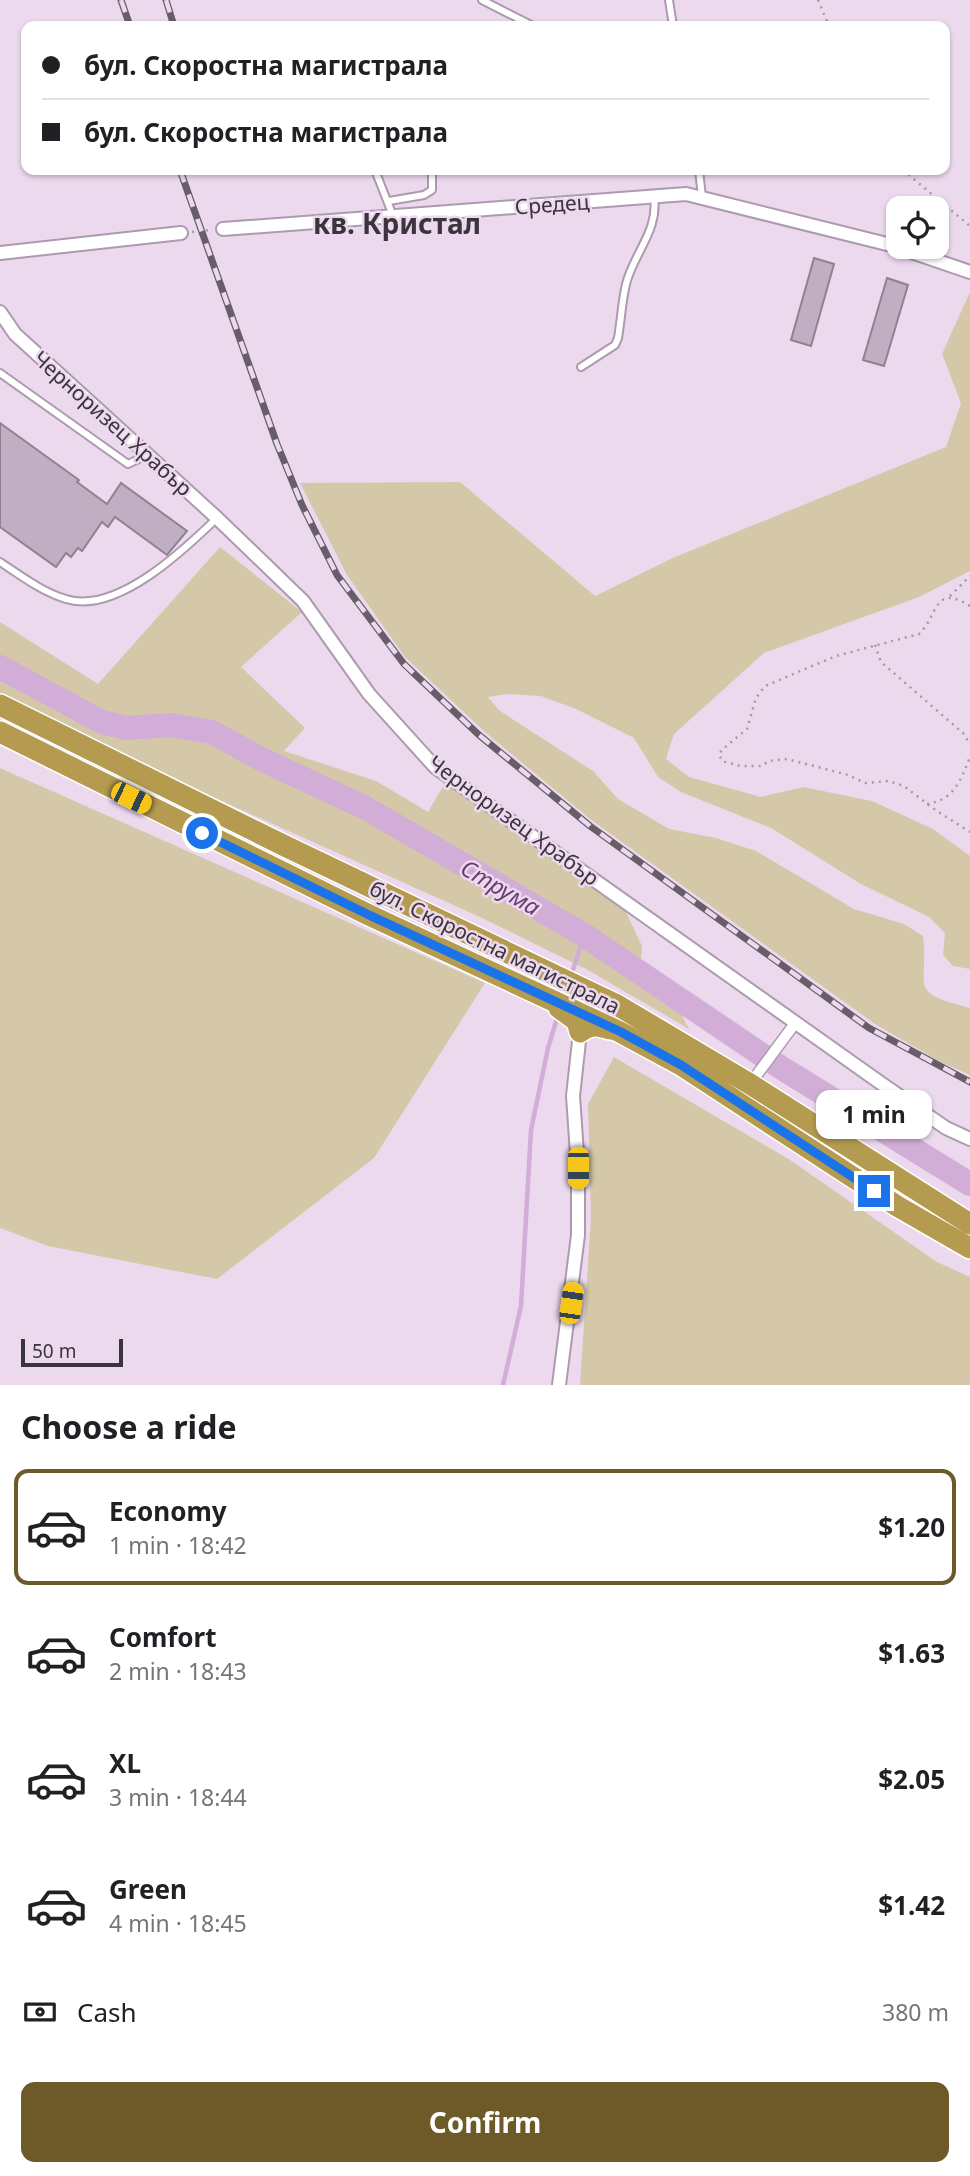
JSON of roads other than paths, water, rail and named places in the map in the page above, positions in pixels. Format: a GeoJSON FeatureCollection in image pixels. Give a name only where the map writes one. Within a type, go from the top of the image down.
{"type":"FeatureCollection","features":[{"type":"Feature","properties":{"kind":"highway","name":"бул. Скоростна магистрала"},"geometry":{"type":"LineString","coordinates":[[0,705],[285,846],[585,988],[753,1079],[970,1224]]}},
{"type":"Feature","properties":{"kind":"highway","name":"бул. Скоростна магистрала"},"geometry":{"type":"LineString","coordinates":[[0,732],[344,902],[621,1032],[681,1065],[897,1206],[970,1248]]}},
{"type":"Feature","properties":{"kind":"highway"},"geometry":{"type":"LineString","coordinates":[[477,964],[569,1014],[576,1021],[580,1032],[588,1026],[596,1025],[621,1032]]}},
{"type":"Feature","properties":{"kind":"street","name":"Средец"},"geometry":{"type":"LineString","coordinates":[[223,229],[686,194],[891,245],[970,272]]}},
{"type":"Feature","properties":{"kind":"street"},"geometry":{"type":"LineString","coordinates":[[0,253],[181,233]]}},
{"type":"Feature","properties":{"kind":"street","name":"Черноризец Храбър"},"geometry":{"type":"LineString","coordinates":[[0,312],[15,334],[217,518],[303,601],[369,694],[435,767],[936,1121],[970,1139]]}},
{"type":"Feature","properties":{"kind":"street"},"geometry":{"type":"LineString","coordinates":[[753,1079],[796,1022]]}},
{"type":"Feature","properties":{"kind":"street"},"geometry":{"type":"LineString","coordinates":[[559,1385],[578,1235],[578,1168],[573,1096],[580,1032]]}},
{"type":"Feature","properties":{"kind":"lane"},"geometry":{"type":"LineString","coordinates":[[482,0],[523,21]]}},
{"type":"Feature","properties":{"kind":"lane"},"geometry":{"type":"LineString","coordinates":[[669,0],[672,21]]}},
{"type":"Feature","properties":{"kind":"lane"},"geometry":{"type":"LineString","coordinates":[[377,175],[393,216]]}},
{"type":"Feature","properties":{"kind":"lane"},"geometry":{"type":"LineString","coordinates":[[389,201],[424,195],[432,190],[432,175]]}},
{"type":"Feature","properties":{"kind":"lane"},"geometry":{"type":"LineString","coordinates":[[700,175],[702,197]]}},
{"type":"Feature","properties":{"kind":"lane"},"geometry":{"type":"LineString","coordinates":[[581,367],[615,345],[626,282],[653,222],[656,210],[654,197]]}},
{"type":"Feature","properties":{"kind":"lane"},"geometry":{"type":"LineString","coordinates":[[0,373],[128,464],[147,456]]}},
{"type":"Feature","properties":{"kind":"lane"},"geometry":{"type":"LineString","coordinates":[[0,562],[32,583],[65,599],[85,602],[113,595],[173,560],[217,518]]}},
{"type":"Feature","properties":{"kind":"waterway","name":"Струма"},"geometry":{"type":"LineString","coordinates":[[0,667],[102,722],[126,728],[171,725],[212,732],[261,759],[364,807],[584,935],[780,1067],[970,1184]]}},
{"type":"Feature","properties":{"kind":"waterway"},"geometry":{"type":"LineString","coordinates":[[573,970],[584,935]]}},
{"type":"Feature","properties":{"kind":"waterway"},"geometry":{"type":"LineString","coordinates":[[503,1385],[521,1306],[531,1130],[548,1048],[558,1015]]}},
{"type":"Feature","properties":{"kind":"railway"},"geometry":{"type":"LineString","coordinates":[[121,0],[128,21]]}},
{"type":"Feature","properties":{"kind":"railway"},"geometry":{"type":"LineString","coordinates":[[166,0],[172,21]]}},
{"type":"Feature","properties":{"kind":"railway"},"geometry":{"type":"LineString","coordinates":[[182,175],[277,444],[302,505],[337,575],[404,664],[479,735],[590,826],[869,1028],[970,1082]]}},
{"type":"Feature","properties":{"kind":"district","name":"кв. Кристал"},"geometry":{"type":"Point","coordinates":[397,223]}}]}
